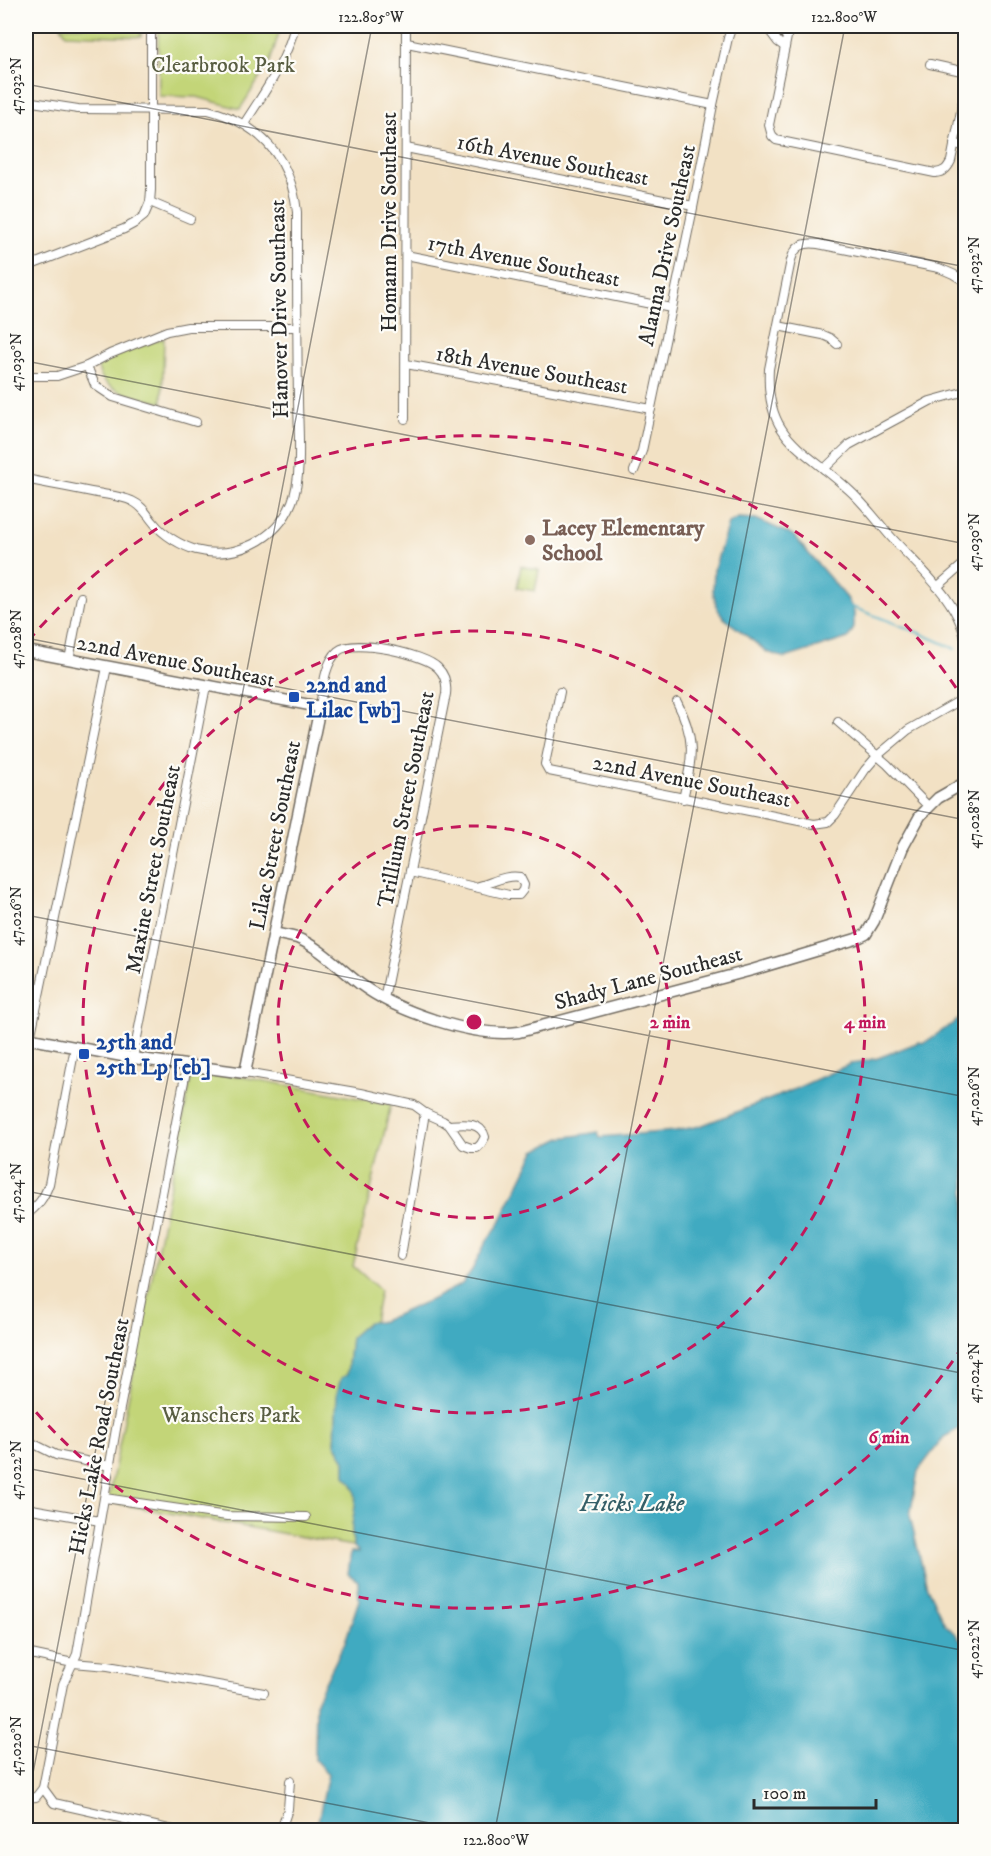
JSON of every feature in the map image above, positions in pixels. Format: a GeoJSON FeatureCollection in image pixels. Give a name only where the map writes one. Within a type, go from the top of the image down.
{"type":"FeatureCollection","features":[{"type":"Feature","properties":{"kind":"street"},"geometry":{"type":"LineString","coordinates":[[26,267],[124,229],[144,216],[150,201],[151,26]]}},
{"type":"Feature","properties":{"kind":"street"},"geometry":{"type":"LineString","coordinates":[[244,124],[277,72],[289,48],[295,26]]}},
{"type":"Feature","properties":{"kind":"street","name":"Homann Drive Southeast"},"geometry":{"type":"LineString","coordinates":[[405,419],[406,26]]}},
{"type":"Feature","properties":{"kind":"street","name":"Alanna Drive Southeast"},"geometry":{"type":"LineString","coordinates":[[634,471],[642,451],[713,105],[732,26]]}},
{"type":"Feature","properties":{"kind":"street"},"geometry":{"type":"LineString","coordinates":[[766,26],[778,42],[785,47]]}},
{"type":"Feature","properties":{"kind":"street"},"geometry":{"type":"LineString","coordinates":[[778,26],[787,37],[769,125],[772,136],[776,140],[935,173],[943,172],[947,168],[954,144],[966,86]]}},
{"type":"Feature","properties":{"kind":"street"},"geometry":{"type":"LineString","coordinates":[[406,43],[713,105]]}},
{"type":"Feature","properties":{"kind":"street"},"geometry":{"type":"LineString","coordinates":[[930,64],[966,72]]}},
{"type":"Feature","properties":{"kind":"street"},"geometry":{"type":"LineString","coordinates":[[26,101],[78,109],[151,109]]}},
{"type":"Feature","properties":{"kind":"street","name":"Hanover Drive Southeast"},"geometry":{"type":"LineString","coordinates":[[26,479],[131,500],[140,506],[155,525],[169,536],[194,549],[209,552],[241,550],[255,544],[278,526],[293,500],[298,472],[297,212],[295,193],[290,179],[273,148],[261,136],[227,115],[208,110],[151,109]]}},
{"type":"Feature","properties":{"kind":"street"},"geometry":{"type":"LineString","coordinates":[[954,144],[966,146]]}},
{"type":"Feature","properties":{"kind":"street","name":"16th Avenue Southeast"},"geometry":{"type":"LineString","coordinates":[[406,148],[693,206]]}},
{"type":"Feature","properties":{"kind":"street"},"geometry":{"type":"LineString","coordinates":[[150,201],[190,219]]}},
{"type":"Feature","properties":{"kind":"street"},"geometry":{"type":"LineString","coordinates":[[966,282],[939,268],[818,244],[803,244],[794,252],[768,376],[773,409],[784,434],[807,457],[850,490],[938,587],[956,615],[966,646]]}},
{"type":"Feature","properties":{"kind":"street","name":"17th Avenue Southeast"},"geometry":{"type":"LineString","coordinates":[[406,255],[671,308]]}},
{"type":"Feature","properties":{"kind":"street"},"geometry":{"type":"LineString","coordinates":[[778,326],[823,335],[837,344]]}},
{"type":"Feature","properties":{"kind":"street"},"geometry":{"type":"LineString","coordinates":[[26,376],[57,376],[87,366],[167,331],[188,327],[297,327]]}},
{"type":"Feature","properties":{"kind":"street","name":"18th Avenue Southeast"},"geometry":{"type":"LineString","coordinates":[[406,364],[651,409]]}},
{"type":"Feature","properties":{"kind":"street"},"geometry":{"type":"LineString","coordinates":[[87,366],[95,385],[113,397],[196,422]]}},
{"type":"Feature","properties":{"kind":"street"},"geometry":{"type":"LineString","coordinates":[[824,469],[849,445],[869,434],[930,401],[966,391]]}},
{"type":"Feature","properties":{"kind":"street"},"geometry":{"type":"LineString","coordinates":[[938,587],[966,562]]}},
{"type":"Feature","properties":{"kind":"street"},"geometry":{"type":"LineString","coordinates":[[69,660],[81,597]]}},
{"type":"Feature","properties":{"kind":"street","name":"Lilac Street Southeast"},"geometry":{"type":"LineString","coordinates":[[245,1073],[326,674],[332,657],[341,649],[351,646],[381,649]]}},
{"type":"Feature","properties":{"kind":"street","name":"Trillium Street Southeast"},"geometry":{"type":"LineString","coordinates":[[381,649],[428,661],[440,671],[447,686],[384,999]]}},
{"type":"Feature","properties":{"kind":"street","name":"22nd Avenue Southeast"},"geometry":{"type":"LineString","coordinates":[[26,651],[320,707]]}},
{"type":"Feature","properties":{"kind":"street"},"geometry":{"type":"LineString","coordinates":[[107,667],[28,1039],[133,1058],[245,1073],[371,1096],[414,1105],[449,1125]]}},
{"type":"Feature","properties":{"kind":"street","name":"Maxine Street Southeast"},"geometry":{"type":"LineString","coordinates":[[133,1058],[206,686]]}},
{"type":"Feature","properties":{"kind":"street"},"geometry":{"type":"LineString","coordinates":[[877,756],[908,730],[959,701],[966,687]]}},
{"type":"Feature","properties":{"kind":"street","name":"22nd Avenue Southeast"},"geometry":{"type":"LineString","coordinates":[[560,692],[545,764],[549,771],[683,799],[814,824],[828,822],[841,808],[865,770],[877,756]]}},
{"type":"Feature","properties":{"kind":"street"},"geometry":{"type":"LineString","coordinates":[[677,702],[688,727],[692,747],[683,799]]}},
{"type":"Feature","properties":{"kind":"street"},"geometry":{"type":"LineString","coordinates":[[838,722],[928,806]]}},
{"type":"Feature","properties":{"kind":"street","name":"Shady Lane Southeast"},"geometry":{"type":"LineString","coordinates":[[274,933],[296,938],[322,952],[360,984],[410,1011],[486,1032],[504,1034],[515,1032],[752,970],[866,934],[874,921],[911,831],[928,806],[966,782]]}},
{"type":"Feature","properties":{"kind":"street"},"geometry":{"type":"LineString","coordinates":[[410,872],[509,895],[519,895],[524,885],[520,877],[516,876],[505,877],[475,887]]}},
{"type":"Feature","properties":{"kind":"street"},"geometry":{"type":"LineString","coordinates":[[26,1215],[44,1198],[49,1184],[75,1047]]}},
{"type":"Feature","properties":{"kind":"street","name":"Hicks Lake Road Southeast"},"geometry":{"type":"LineString","coordinates":[[43,1788],[63,1684],[73,1663],[81,1633],[110,1466],[188,1066]]}},
{"type":"Feature","properties":{"kind":"street"},"geometry":{"type":"LineString","coordinates":[[401,1256],[425,1113]]}},
{"type":"Feature","properties":{"kind":"street"},"geometry":{"type":"LineString","coordinates":[[26,1440],[56,1455],[110,1466]]}},
{"type":"Feature","properties":{"kind":"street"},"geometry":{"type":"LineString","coordinates":[[105,1498],[227,1516],[306,1517]]}},
{"type":"Feature","properties":{"kind":"street"},"geometry":{"type":"LineString","coordinates":[[26,1508],[100,1521]]}},
{"type":"Feature","properties":{"kind":"street"},"geometry":{"type":"LineString","coordinates":[[26,1653],[73,1663],[108,1666],[264,1693]]}},
{"type":"Feature","properties":{"kind":"street"},"geometry":{"type":"LineString","coordinates":[[281,1830],[288,1809],[291,1781]]}},
{"type":"Feature","properties":{"kind":"street"},"geometry":{"type":"LineString","coordinates":[[26,1798],[36,1797],[43,1788],[54,1803],[173,1830]]}},
{"type":"Feature","properties":{"kind":"green space"},"geometry":{"type":"Polygon","coordinates":[[[61,26],[141,26],[141,37],[66,34],[61,26]]]}},
{"type":"Feature","properties":{"kind":"green space","name":"Clearbrook Park"},"geometry":{"type":"Polygon","coordinates":[[[158,26],[281,26],[270,62],[240,109],[197,97],[159,96],[158,26]]]}},
{"type":"Feature","properties":{"kind":"green space"},"geometry":{"type":"Polygon","coordinates":[[[164,338],[162,403],[132,396],[112,388],[100,374],[98,364],[113,355],[164,338]]]}},
{"type":"Feature","properties":{"kind":"green space"},"geometry":{"type":"Polygon","coordinates":[[[521,566],[539,570],[535,591],[517,588],[521,566]]]}},
{"type":"Feature","properties":{"kind":"green space","name":"Wanschers Park"},"geometry":{"type":"Polygon","coordinates":[[[193,1068],[391,1104],[353,1266],[380,1290],[374,1322],[368,1322],[351,1337],[347,1376],[341,1378],[337,1394],[335,1443],[345,1461],[345,1476],[354,1487],[355,1493],[353,1546],[108,1502],[193,1068]]]}},
{"type":"Feature","properties":{"kind":"water"},"geometry":{"type":"Polygon","coordinates":[[[738,518],[756,519],[793,535],[847,598],[854,612],[854,628],[848,638],[785,658],[767,652],[724,618],[717,608],[713,591],[714,570],[728,523],[738,518]]]}},
{"type":"Feature","properties":{"kind":"water","name":"Hicks Lake"},"geometry":{"type":"Polygon","coordinates":[[[965,1015],[965,1425],[944,1437],[918,1471],[910,1516],[927,1587],[945,1624],[965,1644],[965,1830],[319,1830],[318,1821],[328,1774],[315,1760],[316,1701],[345,1642],[359,1600],[358,1581],[348,1574],[351,1552],[359,1552],[353,1546],[352,1533],[355,1493],[354,1487],[345,1476],[345,1461],[335,1443],[337,1394],[341,1378],[347,1375],[351,1337],[368,1322],[380,1322],[462,1284],[487,1240],[498,1226],[535,1151],[561,1138],[598,1132],[600,1137],[675,1131],[700,1126],[786,1093],[850,1064],[878,1058],[919,1042],[924,1043],[965,1015]]]}},
{"type":"Feature","properties":{"kind":"waterway"},"geometry":{"type":"LineString","coordinates":[[849,606],[955,649]]}},
{"type":"Feature","properties":{"kind":"place","name":"Lacey Elementary School"},"geometry":{"type":"Point","coordinates":[530,540]}},
{"type":"Feature","properties":{"kind":"place","name":"22nd and Lilac [wb]"},"geometry":{"type":"Point","coordinates":[294,697]}},
{"type":"Feature","properties":{"kind":"place","name":"25th and 25th Lp [eb]"},"geometry":{"type":"Point","coordinates":[84,1054]}}]}
